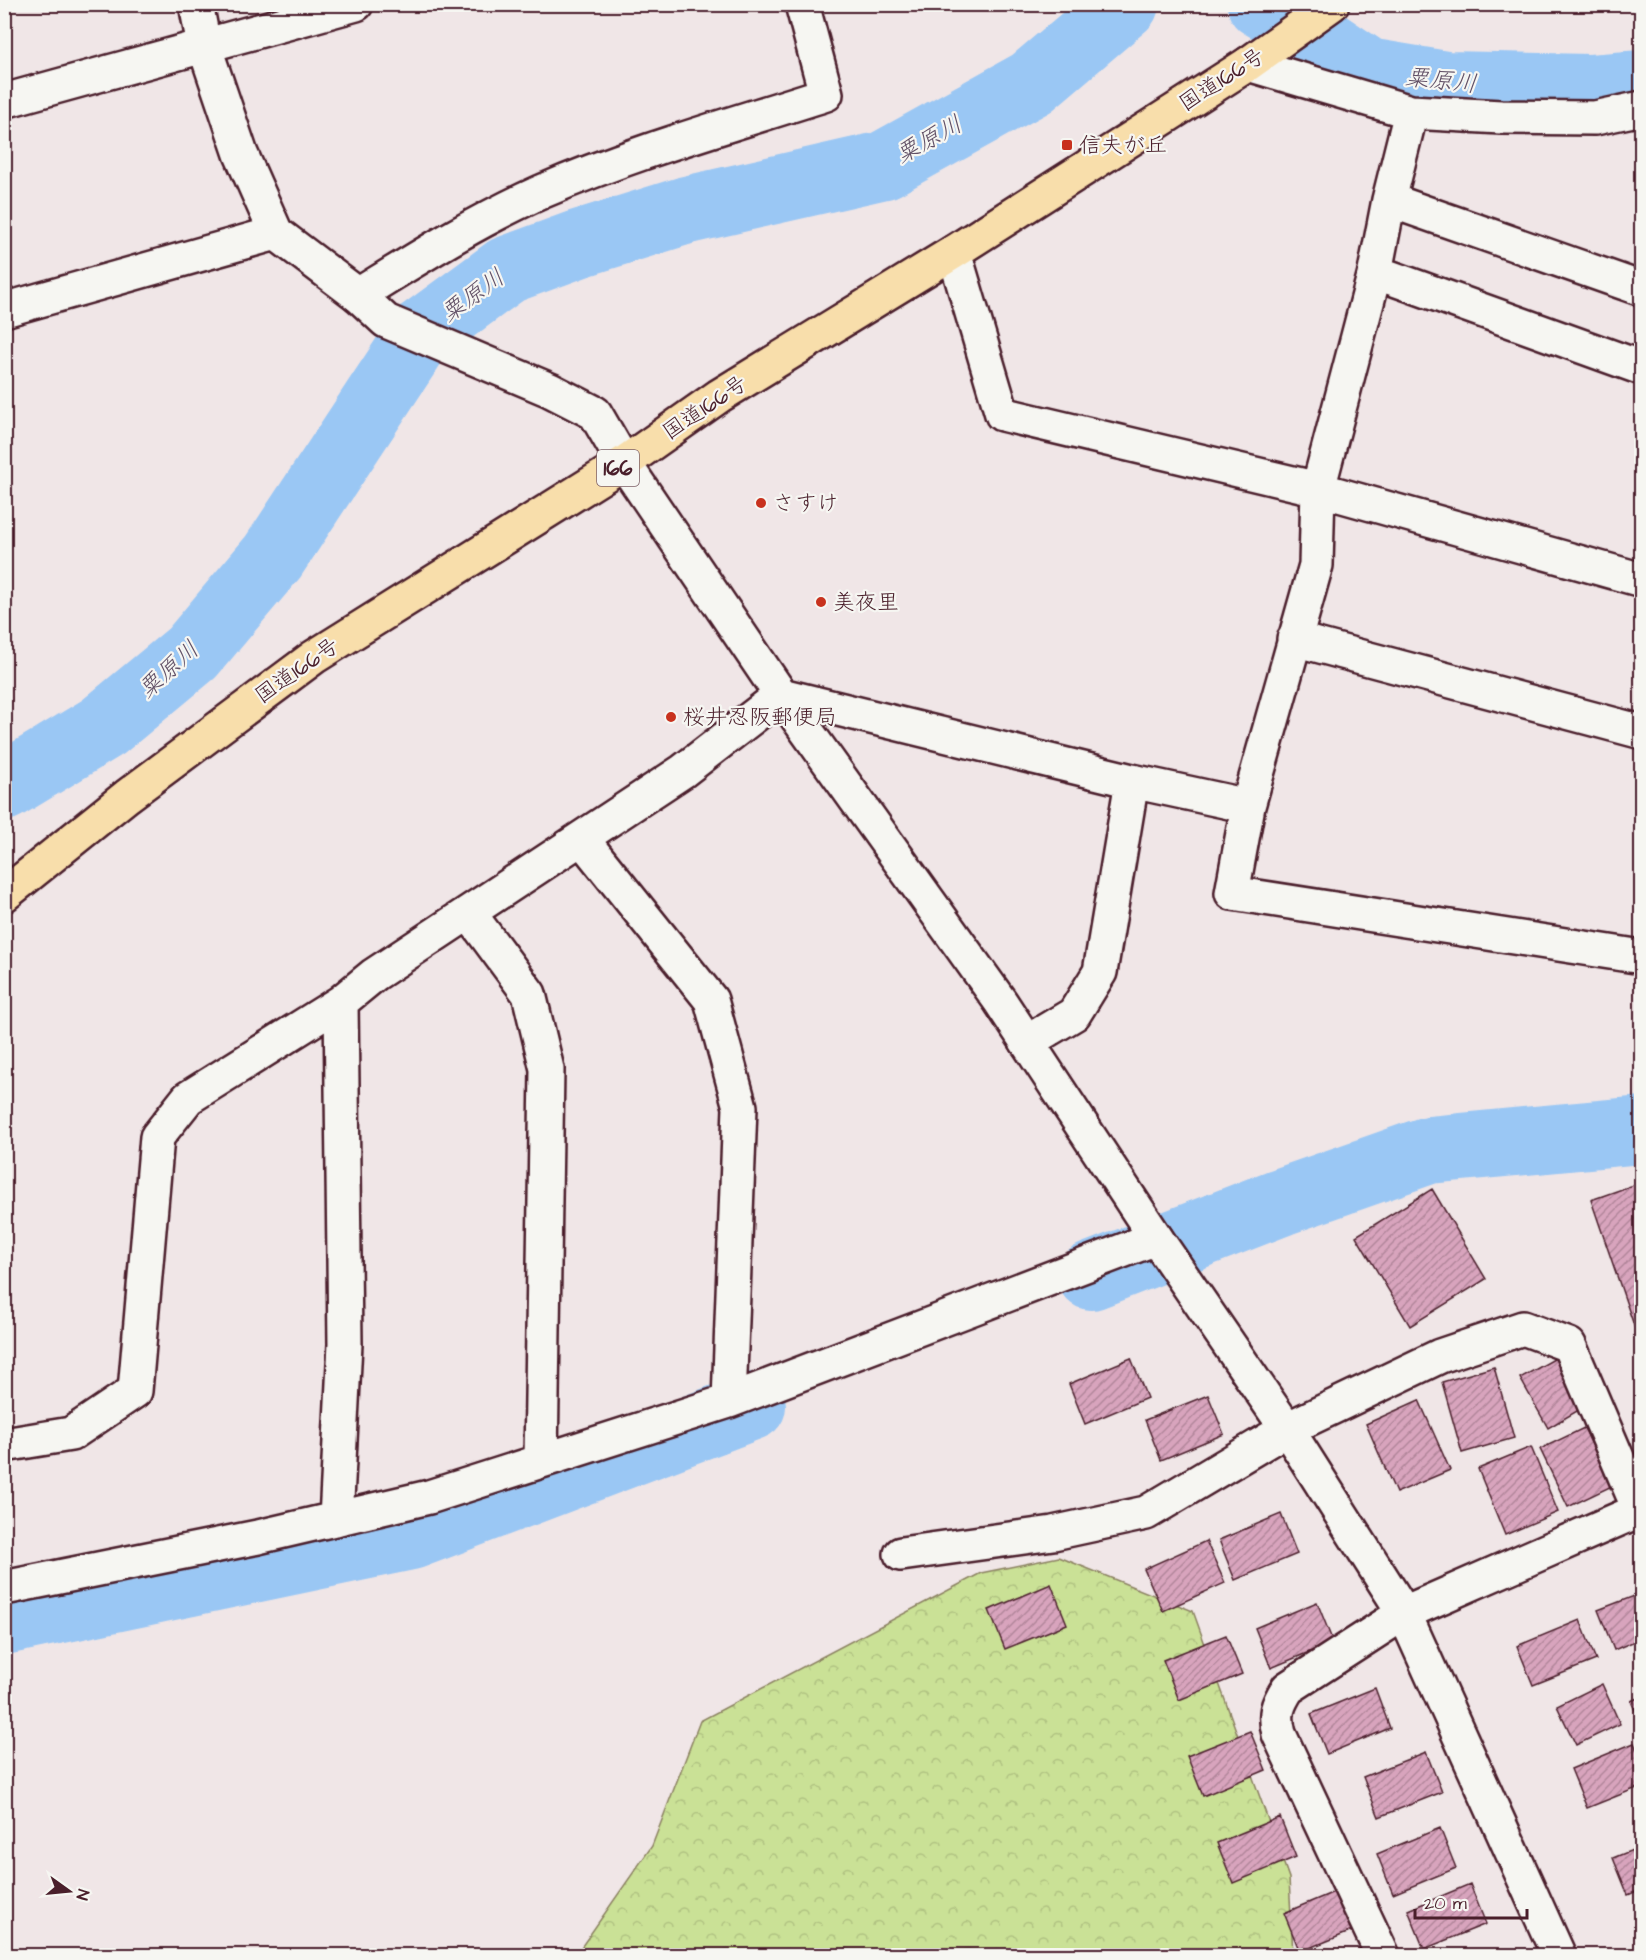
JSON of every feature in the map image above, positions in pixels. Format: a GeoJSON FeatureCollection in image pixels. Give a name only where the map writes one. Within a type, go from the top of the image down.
{"type":"FeatureCollection","features":[{"type":"Feature","properties":{"kind":"highway","name":"国道166号"},"geometry":{"type":"LineString","coordinates":[[4,895],[128,796],[314,657],[624,464],[719,396],[954,252],[1248,64],[1332,4]]}},
{"type":"Feature","properties":{"kind":"street"},"geometry":{"type":"LineString","coordinates":[[196,4],[204,45],[241,154],[276,233],[358,295],[386,321],[550,390],[595,413],[624,464],[781,695],[994,992],[1156,1238],[1287,1429],[1404,1613],[1559,1956]]}},
{"type":"Feature","properties":{"kind":"street"},"geometry":{"type":"LineString","coordinates":[[4,101],[356,4]]}},
{"type":"Feature","properties":{"kind":"street"},"geometry":{"type":"LineString","coordinates":[[358,295],[458,233],[540,192],[625,158],[826,94],[802,4]]}},
{"type":"Feature","properties":{"kind":"street"},"geometry":{"type":"LineString","coordinates":[[1248,64],[1411,112],[1501,117],[1595,118],[1641,108]]}},
{"type":"Feature","properties":{"kind":"street"},"geometry":{"type":"LineString","coordinates":[[1411,112],[1389,200],[1375,272],[1318,489],[1316,565],[1248,806],[1232,893],[1641,957]]}},
{"type":"Feature","properties":{"kind":"street"},"geometry":{"type":"LineString","coordinates":[[1389,200],[1641,289]]}},
{"type":"Feature","properties":{"kind":"street"},"geometry":{"type":"LineString","coordinates":[[4,310],[276,233]]}},
{"type":"Feature","properties":{"kind":"street"},"geometry":{"type":"LineString","coordinates":[[954,252],[1002,414],[1318,489],[1641,580]]}},
{"type":"Feature","properties":{"kind":"street"},"geometry":{"type":"LineString","coordinates":[[1375,272],[1641,368]]}},
{"type":"Feature","properties":{"kind":"street"},"geometry":{"type":"LineString","coordinates":[[1294,639],[1641,732]]}},
{"type":"Feature","properties":{"kind":"street"},"geometry":{"type":"LineString","coordinates":[[781,695],[1132,781],[1248,806]]}},
{"type":"Feature","properties":{"kind":"street"},"geometry":{"type":"LineString","coordinates":[[4,1445],[71,1434],[135,1391],[157,1137],[188,1098],[341,1002],[374,975],[683,771],[781,695]]}},
{"type":"Feature","properties":{"kind":"street"},"geometry":{"type":"LineString","coordinates":[[1027,1042],[1074,1014],[1100,972],[1132,781]]}},
{"type":"Feature","properties":{"kind":"street"},"geometry":{"type":"LineString","coordinates":[[582,839],[711,1000],[740,1107],[729,1401]]}},
{"type":"Feature","properties":{"kind":"street"},"geometry":{"type":"LineString","coordinates":[[469,913],[529,994],[547,1069],[541,1461]]}},
{"type":"Feature","properties":{"kind":"street"},"geometry":{"type":"LineString","coordinates":[[336,1519],[345,1344],[341,1002]]}},
{"type":"Feature","properties":{"kind":"street"},"geometry":{"type":"LineString","coordinates":[[4,1588],[247,1539],[429,1497],[729,1401],[1156,1238]]}},
{"type":"Feature","properties":{"kind":"street"},"geometry":{"type":"LineString","coordinates":[[902,1554],[1053,1533],[1146,1513],[1287,1429],[1440,1356],[1523,1328],[1569,1345],[1640,1512],[1404,1613],[1288,1688],[1279,1702],[1275,1720],[1279,1734],[1383,1956]]}},
{"type":"Feature","properties":{"kind":"green space"},"geometry":{"type":"Polygon","coordinates":[[[1059,1557],[1193,1611],[1289,1878],[1293,1955],[575,1956],[652,1846],[700,1721],[981,1573],[1059,1557]]]}},
{"type":"Feature","properties":{"kind":"building"},"geometry":{"type":"Polygon","coordinates":[[[1642,1182],[1642,1343],[1640,1343],[1591,1200],[1642,1182]]]}},
{"type":"Feature","properties":{"kind":"building"},"geometry":{"type":"Polygon","coordinates":[[[1432,1189],[1486,1279],[1410,1326],[1356,1236],[1432,1189]]]}},
{"type":"Feature","properties":{"kind":"building"},"geometry":{"type":"Polygon","coordinates":[[[1563,1354],[1591,1403],[1548,1428],[1520,1378],[1563,1354]]]}},
{"type":"Feature","properties":{"kind":"building"},"geometry":{"type":"Polygon","coordinates":[[[1131,1358],[1147,1398],[1085,1424],[1069,1384],[1131,1358]]]}},
{"type":"Feature","properties":{"kind":"building"},"geometry":{"type":"Polygon","coordinates":[[[1494,1367],[1514,1438],[1462,1453],[1442,1382],[1494,1367]]]}},
{"type":"Feature","properties":{"kind":"building"},"geometry":{"type":"Polygon","coordinates":[[[1208,1395],[1224,1434],[1161,1460],[1145,1420],[1208,1395]]]}},
{"type":"Feature","properties":{"kind":"building"},"geometry":{"type":"Polygon","coordinates":[[[1419,1400],[1450,1470],[1396,1493],[1366,1424],[1419,1400]]]}},
{"type":"Feature","properties":{"kind":"building"},"geometry":{"type":"Polygon","coordinates":[[[1584,1428],[1612,1486],[1568,1507],[1540,1449],[1584,1428]]]}},
{"type":"Feature","properties":{"kind":"building"},"geometry":{"type":"Polygon","coordinates":[[[1531,1447],[1558,1512],[1505,1535],[1478,1469],[1531,1447]]]}},
{"type":"Feature","properties":{"kind":"building"},"geometry":{"type":"Polygon","coordinates":[[[1281,1514],[1297,1554],[1235,1580],[1219,1540],[1281,1514]]]}},
{"type":"Feature","properties":{"kind":"building"},"geometry":{"type":"Polygon","coordinates":[[[1206,1541],[1225,1583],[1163,1611],[1144,1569],[1206,1541]]]}},
{"type":"Feature","properties":{"kind":"building"},"geometry":{"type":"Polygon","coordinates":[[[1051,1584],[1067,1624],[1005,1649],[989,1610],[1051,1584]]]}},
{"type":"Feature","properties":{"kind":"building"},"geometry":{"type":"Polygon","coordinates":[[[1642,1593],[1642,1638],[1614,1650],[1598,1610],[1642,1593]]]}},
{"type":"Feature","properties":{"kind":"building"},"geometry":{"type":"Polygon","coordinates":[[[1317,1602],[1333,1642],[1271,1668],[1255,1628],[1317,1602]]]}},
{"type":"Feature","properties":{"kind":"building"},"geometry":{"type":"Polygon","coordinates":[[[1580,1620],[1596,1660],[1533,1685],[1517,1646],[1580,1620]]]}},
{"type":"Feature","properties":{"kind":"building"},"geometry":{"type":"Polygon","coordinates":[[[1226,1635],[1242,1674],[1179,1700],[1163,1660],[1226,1635]]]}},
{"type":"Feature","properties":{"kind":"building"},"geometry":{"type":"Polygon","coordinates":[[[1602,1684],[1620,1724],[1576,1745],[1557,1706],[1602,1684]]]}},
{"type":"Feature","properties":{"kind":"building"},"geometry":{"type":"Polygon","coordinates":[[[1375,1688],[1390,1728],[1327,1754],[1311,1714],[1375,1688]]]}},
{"type":"Feature","properties":{"kind":"building"},"geometry":{"type":"Polygon","coordinates":[[[1642,1696],[1642,1727],[1631,1701],[1642,1696]]]}},
{"type":"Feature","properties":{"kind":"building"},"geometry":{"type":"Polygon","coordinates":[[[1250,1731],[1266,1770],[1203,1796],[1187,1756],[1250,1731]]]}},
{"type":"Feature","properties":{"kind":"building"},"geometry":{"type":"Polygon","coordinates":[[[1634,1743],[1642,1762],[1642,1786],[1587,1808],[1571,1769],[1634,1743]]]}},
{"type":"Feature","properties":{"kind":"building"},"geometry":{"type":"Polygon","coordinates":[[[1426,1752],[1442,1792],[1379,1817],[1363,1777],[1426,1752]]]}},
{"type":"Feature","properties":{"kind":"building"},"geometry":{"type":"Polygon","coordinates":[[[1280,1817],[1296,1857],[1233,1883],[1217,1843],[1280,1817]]]}},
{"type":"Feature","properties":{"kind":"building"},"geometry":{"type":"Polygon","coordinates":[[[1440,1828],[1456,1868],[1393,1894],[1377,1854],[1440,1828]]]}},
{"type":"Feature","properties":{"kind":"building"},"geometry":{"type":"Polygon","coordinates":[[[1642,1846],[1642,1889],[1628,1895],[1613,1858],[1642,1846]]]}},
{"type":"Feature","properties":{"kind":"building"},"geometry":{"type":"Polygon","coordinates":[[[1470,1884],[1486,1924],[1424,1949],[1408,1910],[1470,1884]]]}},
{"type":"Feature","properties":{"kind":"building"},"geometry":{"type":"Polygon","coordinates":[[[1346,1887],[1362,1927],[1300,1952],[1284,1913],[1346,1887]]]}},
{"type":"Feature","properties":{"kind":"building"},"geometry":{"type":"Polygon","coordinates":[[[1510,1949],[1513,1956],[1493,1956],[1510,1949]]]}},
{"type":"Feature","properties":{"kind":"waterway","name":"粟原川"},"geometry":{"type":"LineString","coordinates":[[4,787],[103,727],[192,653],[273,557],[420,334],[507,270],[578,244],[687,210],[884,165],[1032,83],[1125,4]]}},
{"type":"Feature","properties":{"kind":"waterway","name":"粟原川"},"geometry":{"type":"LineString","coordinates":[[1261,4],[1300,26],[1368,72],[1446,85],[1591,88],[1642,84]]}},
{"type":"Feature","properties":{"kind":"waterway"},"geometry":{"type":"LineString","coordinates":[[1091,1276],[1281,1202],[1429,1150],[1642,1130]]}},
{"type":"Feature","properties":{"kind":"waterway"},"geometry":{"type":"LineString","coordinates":[[4,1621],[411,1536],[752,1406]]}},
{"type":"Feature","properties":{"kind":"place","name":"信夫が丘"},"geometry":{"type":"Point","coordinates":[1067,145]}},
{"type":"Feature","properties":{"kind":"place","name":"さすけ"},"geometry":{"type":"Point","coordinates":[761,503]}},
{"type":"Feature","properties":{"kind":"place","name":"美夜里"},"geometry":{"type":"Point","coordinates":[821,602]}},
{"type":"Feature","properties":{"kind":"place","name":"桜井忍阪郵便局"},"geometry":{"type":"Point","coordinates":[671,717]}}]}
